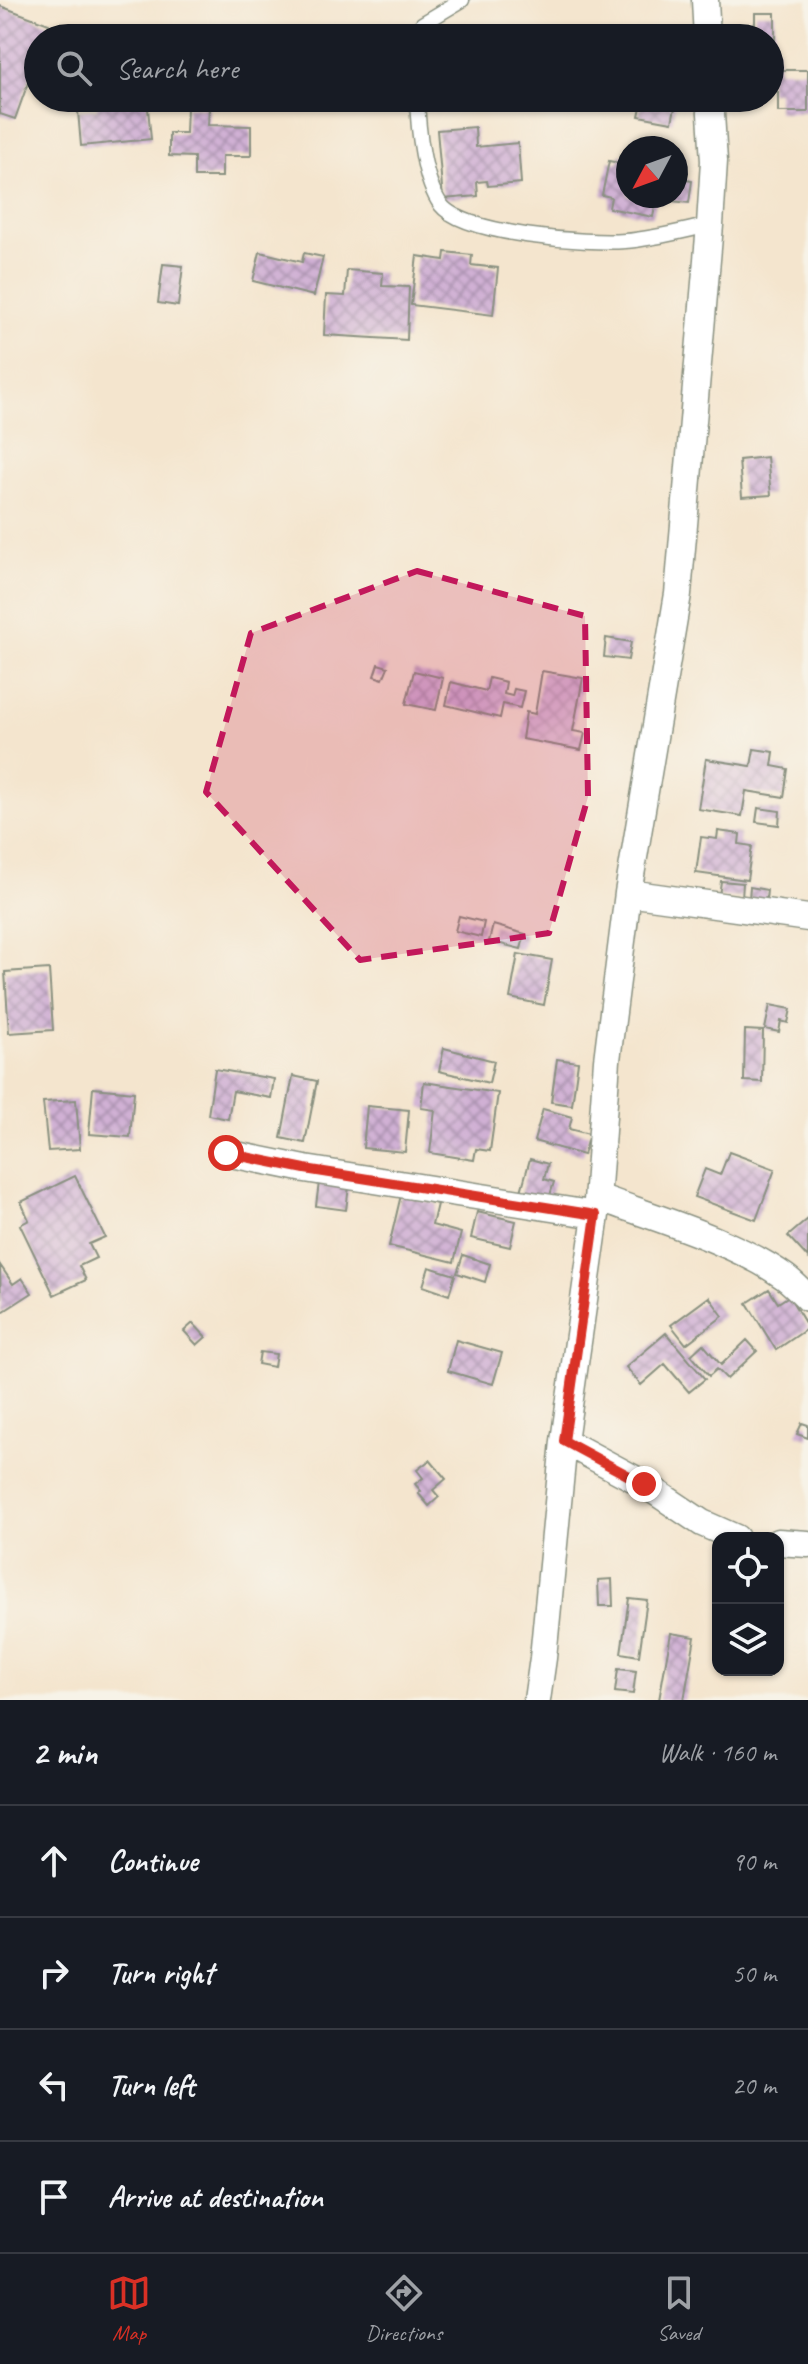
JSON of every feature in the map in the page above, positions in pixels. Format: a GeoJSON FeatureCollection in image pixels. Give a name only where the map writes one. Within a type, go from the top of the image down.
{"type":"FeatureCollection","features":[{"type":"Feature","properties":{"kind":"street"},"geometry":{"type":"LineString","coordinates":[[705,0],[706,24]]}},
{"type":"Feature","properties":{"kind":"street"},"geometry":{"type":"LineString","coordinates":[[537,1700],[564,1441],[597,1206],[607,1060],[628,893],[678,594],[710,225],[714,161],[711,112]]}},
{"type":"Feature","properties":{"kind":"street"},"geometry":{"type":"LineString","coordinates":[[628,893],[808,918]]}},
{"type":"Feature","properties":{"kind":"street"},"geometry":{"type":"LineString","coordinates":[[226,1153],[305,1169],[597,1206],[712,1240],[757,1260],[786,1278],[808,1298]]}},
{"type":"Feature","properties":{"kind":"street"},"geometry":{"type":"LineString","coordinates":[[564,1441],[644,1484],[702,1523],[722,1532]]}},
{"type":"Feature","properties":{"kind":"street"},"geometry":{"type":"LineString","coordinates":[[784,1542],[808,1544]]}},
{"type":"Feature","properties":{"kind":"lane"},"geometry":{"type":"LineString","coordinates":[[422,24],[462,0]]}},
{"type":"Feature","properties":{"kind":"lane"},"geometry":{"type":"LineString","coordinates":[[419,112],[429,181],[443,207],[468,222],[553,239],[626,241],[710,225]]}},
{"type":"Feature","properties":{"kind":"highlighted area"},"geometry":{"type":"Polygon","coordinates":[[[417,571],[585,616],[588,797],[549,933],[360,960],[206,792],[251,633],[417,571]]]}},
{"type":"Feature","properties":{"kind":"building"},"geometry":{"type":"Polygon","coordinates":[[[0,6],[49,24],[24,24],[24,94],[15,119],[0,114],[0,6]]]}},
{"type":"Feature","properties":{"kind":"building"},"geometry":{"type":"Polygon","coordinates":[[[755,13],[775,13],[775,24],[755,24],[755,13]]]}},
{"type":"Feature","properties":{"kind":"building"},"geometry":{"type":"Polygon","coordinates":[[[784,70],[808,70],[808,112],[784,112],[784,70]]]}},
{"type":"Feature","properties":{"kind":"building"},"geometry":{"type":"Polygon","coordinates":[[[78,112],[148,112],[151,139],[81,146],[78,112]]]}},
{"type":"Feature","properties":{"kind":"building"},"geometry":{"type":"Polygon","coordinates":[[[187,112],[209,112],[208,125],[251,126],[251,156],[222,156],[222,177],[194,177],[194,157],[169,156],[169,133],[186,133],[187,112]]]}},
{"type":"Feature","properties":{"kind":"building"},"geometry":{"type":"Polygon","coordinates":[[[640,112],[674,112],[672,122],[639,116],[640,112]]]}},
{"type":"Feature","properties":{"kind":"building"},"geometry":{"type":"Polygon","coordinates":[[[475,127],[476,147],[518,143],[521,183],[488,186],[487,181],[477,182],[478,196],[443,199],[437,130],[475,127]]]}},
{"type":"Feature","properties":{"kind":"building"},"geometry":{"type":"Polygon","coordinates":[[[609,161],[616,162],[616,208],[655,208],[653,217],[609,208],[611,197],[602,195],[609,161]]]}},
{"type":"Feature","properties":{"kind":"building"},"geometry":{"type":"Polygon","coordinates":[[[688,180],[692,181],[688,203],[688,180]]]}},
{"type":"Feature","properties":{"kind":"building"},"geometry":{"type":"Polygon","coordinates":[[[260,252],[302,262],[304,253],[323,257],[314,296],[253,281],[260,252]]]}},
{"type":"Feature","properties":{"kind":"building"},"geometry":{"type":"Polygon","coordinates":[[[445,252],[472,255],[471,265],[498,268],[493,315],[411,305],[417,256],[444,260],[445,252]]]}},
{"type":"Feature","properties":{"kind":"building"},"geometry":{"type":"Polygon","coordinates":[[[163,264],[183,266],[178,306],[158,303],[163,264]]]}},
{"type":"Feature","properties":{"kind":"building"},"geometry":{"type":"Polygon","coordinates":[[[347,270],[383,273],[382,286],[409,287],[407,340],[324,335],[326,295],[345,296],[347,270]]]}},
{"type":"Feature","properties":{"kind":"building"},"geometry":{"type":"Polygon","coordinates":[[[767,457],[771,495],[742,497],[739,460],[767,457]]]}},
{"type":"Feature","properties":{"kind":"building"},"geometry":{"type":"Polygon","coordinates":[[[606,638],[631,642],[628,660],[604,657],[606,638]]]}},
{"type":"Feature","properties":{"kind":"building"},"geometry":{"type":"Polygon","coordinates":[[[378,664],[388,667],[383,679],[374,676],[378,664]]]}},
{"type":"Feature","properties":{"kind":"building"},"geometry":{"type":"Polygon","coordinates":[[[414,671],[443,678],[436,710],[406,704],[414,671]]]}},
{"type":"Feature","properties":{"kind":"building"},"geometry":{"type":"Polygon","coordinates":[[[542,671],[583,678],[573,731],[585,733],[581,750],[522,739],[526,712],[535,714],[542,671]]]}},
{"type":"Feature","properties":{"kind":"building"},"geometry":{"type":"Polygon","coordinates":[[[489,678],[506,682],[504,694],[512,696],[514,689],[524,691],[520,708],[503,704],[500,718],[446,705],[451,682],[486,691],[489,678]]]}},
{"type":"Feature","properties":{"kind":"building"},"geometry":{"type":"Polygon","coordinates":[[[754,749],[774,752],[772,766],[788,769],[784,797],[746,791],[742,816],[698,809],[706,759],[751,766],[754,749]]]}},
{"type":"Feature","properties":{"kind":"building"},"geometry":{"type":"Polygon","coordinates":[[[758,808],[780,811],[779,825],[756,822],[758,808]]]}},
{"type":"Feature","properties":{"kind":"building"},"geometry":{"type":"Polygon","coordinates":[[[718,831],[740,834],[739,844],[752,846],[747,880],[696,873],[701,837],[717,839],[718,831]]]}},
{"type":"Feature","properties":{"kind":"building"},"geometry":{"type":"Polygon","coordinates":[[[721,881],[743,883],[742,898],[719,896],[721,881]]]}},
{"type":"Feature","properties":{"kind":"building"},"geometry":{"type":"Polygon","coordinates":[[[750,887],[767,890],[766,900],[749,899],[750,887]]]}},
{"type":"Feature","properties":{"kind":"building"},"geometry":{"type":"Polygon","coordinates":[[[459,916],[484,922],[481,937],[455,931],[459,916]]]}},
{"type":"Feature","properties":{"kind":"building"},"geometry":{"type":"Polygon","coordinates":[[[493,925],[525,934],[521,949],[489,941],[493,925]]]}},
{"type":"Feature","properties":{"kind":"building"},"geometry":{"type":"Polygon","coordinates":[[[518,954],[552,960],[544,1005],[510,998],[518,954]]]}},
{"type":"Feature","properties":{"kind":"building"},"geometry":{"type":"Polygon","coordinates":[[[49,969],[53,1030],[9,1033],[5,972],[49,969]]]}},
{"type":"Feature","properties":{"kind":"building"},"geometry":{"type":"Polygon","coordinates":[[[770,1005],[791,1009],[788,1023],[781,1021],[779,1032],[765,1029],[770,1005]]]}},
{"type":"Feature","properties":{"kind":"building"},"geometry":{"type":"Polygon","coordinates":[[[745,1030],[763,1031],[762,1082],[744,1081],[745,1030]]]}},
{"type":"Feature","properties":{"kind":"building"},"geometry":{"type":"Polygon","coordinates":[[[444,1048],[494,1061],[489,1083],[439,1071],[444,1048]]]}},
{"type":"Feature","properties":{"kind":"building"},"geometry":{"type":"Polygon","coordinates":[[[557,1059],[578,1062],[572,1105],[551,1102],[557,1059]]]}},
{"type":"Feature","properties":{"kind":"building"},"geometry":{"type":"Polygon","coordinates":[[[215,1069],[274,1079],[271,1098],[233,1091],[228,1119],[208,1115],[215,1069]]]}},
{"type":"Feature","properties":{"kind":"building"},"geometry":{"type":"Polygon","coordinates":[[[293,1076],[317,1081],[305,1143],[281,1138],[293,1076]]]}},
{"type":"Feature","properties":{"kind":"building"},"geometry":{"type":"Polygon","coordinates":[[[424,1082],[498,1093],[490,1151],[476,1149],[474,1160],[430,1153],[435,1110],[421,1108],[424,1082]]]}},
{"type":"Feature","properties":{"kind":"building"},"geometry":{"type":"Polygon","coordinates":[[[93,1088],[134,1092],[130,1137],[89,1134],[93,1088]]]}},
{"type":"Feature","properties":{"kind":"building"},"geometry":{"type":"Polygon","coordinates":[[[76,1100],[80,1149],[48,1151],[43,1102],[76,1100]]]}},
{"type":"Feature","properties":{"kind":"building"},"geometry":{"type":"Polygon","coordinates":[[[367,1106],[409,1110],[405,1152],[363,1148],[367,1106]]]}},
{"type":"Feature","properties":{"kind":"building"},"geometry":{"type":"Polygon","coordinates":[[[543,1109],[572,1117],[569,1129],[589,1134],[583,1155],[534,1141],[543,1109]]]}},
{"type":"Feature","properties":{"kind":"building"},"geometry":{"type":"Polygon","coordinates":[[[729,1152],[775,1169],[756,1220],[694,1197],[705,1169],[720,1175],[729,1152]]]}},
{"type":"Feature","properties":{"kind":"building"},"geometry":{"type":"Polygon","coordinates":[[[530,1159],[548,1164],[544,1179],[554,1182],[548,1202],[520,1195],[530,1159]]]}},
{"type":"Feature","properties":{"kind":"building"},"geometry":{"type":"Polygon","coordinates":[[[75,1176],[105,1237],[89,1244],[96,1258],[79,1266],[86,1280],[54,1295],[20,1225],[29,1220],[21,1202],[75,1176]]]}},
{"type":"Feature","properties":{"kind":"building"},"geometry":{"type":"Polygon","coordinates":[[[319,1182],[349,1186],[346,1210],[316,1206],[319,1182]]]}},
{"type":"Feature","properties":{"kind":"building"},"geometry":{"type":"Polygon","coordinates":[[[401,1195],[437,1204],[432,1225],[461,1233],[454,1262],[389,1246],[401,1195]]]}},
{"type":"Feature","properties":{"kind":"building"},"geometry":{"type":"Polygon","coordinates":[[[477,1212],[516,1221],[510,1247],[471,1238],[477,1212]]]}},
{"type":"Feature","properties":{"kind":"building"},"geometry":{"type":"Polygon","coordinates":[[[808,1219],[808,1258],[788,1236],[808,1219]]]}},
{"type":"Feature","properties":{"kind":"building"},"geometry":{"type":"Polygon","coordinates":[[[463,1255],[490,1264],[485,1282],[457,1273],[463,1255]]]}},
{"type":"Feature","properties":{"kind":"building"},"geometry":{"type":"Polygon","coordinates":[[[0,1265],[13,1284],[22,1278],[32,1293],[1,1313],[0,1265]]]}},
{"type":"Feature","properties":{"kind":"building"},"geometry":{"type":"Polygon","coordinates":[[[429,1267],[455,1275],[449,1295],[423,1286],[429,1267]]]}},
{"type":"Feature","properties":{"kind":"building"},"geometry":{"type":"Polygon","coordinates":[[[769,1289],[778,1303],[789,1296],[808,1328],[776,1350],[747,1303],[769,1289]]]}},
{"type":"Feature","properties":{"kind":"building"},"geometry":{"type":"Polygon","coordinates":[[[709,1297],[723,1316],[686,1344],[671,1325],[709,1297]]]}},
{"type":"Feature","properties":{"kind":"building"},"geometry":{"type":"Polygon","coordinates":[[[193,1323],[206,1337],[197,1345],[184,1331],[193,1323]]]}},
{"type":"Feature","properties":{"kind":"building"},"geometry":{"type":"Polygon","coordinates":[[[666,1333],[705,1379],[689,1392],[665,1364],[641,1385],[626,1367],[666,1333]]]}},
{"type":"Feature","properties":{"kind":"building"},"geometry":{"type":"Polygon","coordinates":[[[456,1340],[502,1353],[493,1384],[448,1371],[456,1340]]]}},
{"type":"Feature","properties":{"kind":"building"},"geometry":{"type":"Polygon","coordinates":[[[747,1340],[757,1351],[727,1379],[717,1369],[709,1376],[691,1355],[703,1344],[721,1365],[747,1340]]]}},
{"type":"Feature","properties":{"kind":"building"},"geometry":{"type":"Polygon","coordinates":[[[260,1352],[276,1354],[274,1367],[258,1364],[260,1352]]]}},
{"type":"Feature","properties":{"kind":"building"},"geometry":{"type":"Polygon","coordinates":[[[802,1423],[808,1425],[808,1438],[797,1434],[802,1423]]]}},
{"type":"Feature","properties":{"kind":"building"},"geometry":{"type":"Polygon","coordinates":[[[430,1460],[446,1479],[433,1490],[439,1497],[429,1506],[415,1484],[423,1478],[417,1470],[430,1460]]]}},
{"type":"Feature","properties":{"kind":"building"},"geometry":{"type":"Polygon","coordinates":[[[612,1579],[613,1606],[599,1606],[598,1580],[612,1579]]]}},
{"type":"Feature","properties":{"kind":"building"},"geometry":{"type":"Polygon","coordinates":[[[629,1598],[647,1600],[639,1656],[621,1653],[629,1598]]]}},
{"type":"Feature","properties":{"kind":"building"},"geometry":{"type":"Polygon","coordinates":[[[671,1633],[695,1637],[684,1700],[659,1700],[671,1633]]]}},
{"type":"Feature","properties":{"kind":"building"},"geometry":{"type":"Polygon","coordinates":[[[618,1669],[636,1671],[633,1694],[615,1692],[618,1669]]]}},
{"type":"Feature","properties":{"kind":"route"},"geometry":{"type":"LineString","coordinates":[[226,1153],[305,1169],[596,1215],[564,1441],[644,1484]]}}]}
